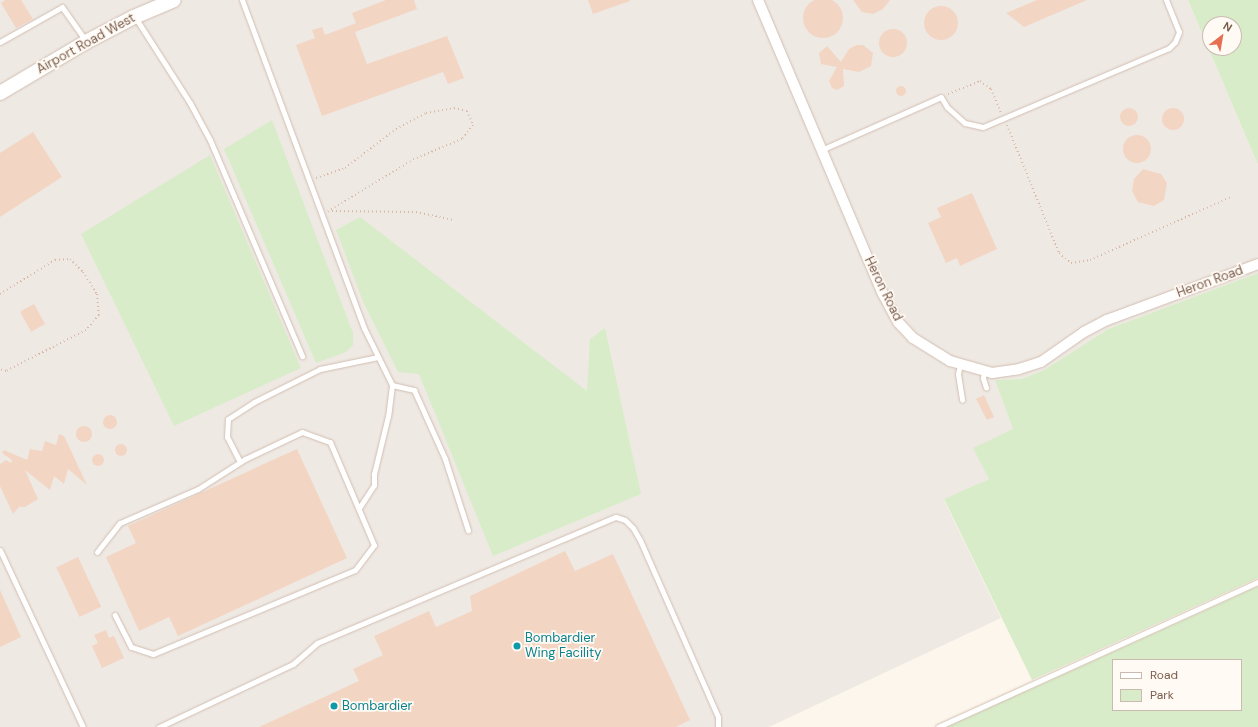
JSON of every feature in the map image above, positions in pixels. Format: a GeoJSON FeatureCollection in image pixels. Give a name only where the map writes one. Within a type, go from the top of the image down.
{"type":"FeatureCollection","features":[{"type":"Feature","properties":{"kind":"street","name":"Airport Road West"},"geometry":{"type":"LineString","coordinates":[[0,93],[86,42],[134,16],[174,0]]}},
{"type":"Feature","properties":{"kind":"street","name":"Heron Road"},"geometry":{"type":"LineString","coordinates":[[758,0],[883,294],[898,322],[913,338],[932,352],[960,365],[984,371],[1019,370],[1041,362],[1084,332],[1107,320],[1258,264]]}},
{"type":"Feature","properties":{"kind":"lane"},"geometry":{"type":"LineString","coordinates":[[242,0],[364,328],[392,385],[374,485],[359,508]]}},
{"type":"Feature","properties":{"kind":"lane"},"geometry":{"type":"LineString","coordinates":[[821,150],[941,97],[947,107],[965,123],[983,127],[1169,48],[1175,42],[1178,32],[1166,0]]}},
{"type":"Feature","properties":{"kind":"lane"},"geometry":{"type":"LineString","coordinates":[[0,42],[62,7],[86,42]]}},
{"type":"Feature","properties":{"kind":"lane"},"geometry":{"type":"LineString","coordinates":[[134,16],[190,103],[210,140],[302,356]]}},
{"type":"Feature","properties":{"kind":"lane"},"geometry":{"type":"LineString","coordinates":[[240,462],[227,437],[228,418],[254,402],[320,369],[378,357]]}},
{"type":"Feature","properties":{"kind":"lane"},"geometry":{"type":"LineString","coordinates":[[960,365],[958,374],[962,400]]}},
{"type":"Feature","properties":{"kind":"lane"},"geometry":{"type":"LineString","coordinates":[[984,371],[983,378],[986,388]]}},
{"type":"Feature","properties":{"kind":"lane"},"geometry":{"type":"LineString","coordinates":[[392,385],[414,390],[445,459],[468,530]]}},
{"type":"Feature","properties":{"kind":"lane"},"geometry":{"type":"LineString","coordinates":[[97,552],[120,523],[198,489],[240,462],[302,432],[330,442],[374,545],[355,570],[153,654],[130,647],[115,615]]}},
{"type":"Feature","properties":{"kind":"lane"},"geometry":{"type":"LineString","coordinates":[[159,727],[293,664],[317,643],[616,517],[626,520],[640,540],[718,717],[718,727]]}},
{"type":"Feature","properties":{"kind":"lane"},"geometry":{"type":"LineString","coordinates":[[0,550],[84,727]]}},
{"type":"Feature","properties":{"kind":"lane"},"geometry":{"type":"LineString","coordinates":[[938,727],[1258,582]]}},
{"type":"Feature","properties":{"kind":"path"},"geometry":{"type":"LineString","coordinates":[[941,97],[980,81],[991,89],[1059,253],[1071,263],[1090,260],[1231,197]]}},
{"type":"Feature","properties":{"kind":"path"},"geometry":{"type":"LineString","coordinates":[[309,181],[344,168],[396,129],[426,113],[454,108],[467,111],[473,125],[462,139],[407,163],[331,211],[322,214]]}},
{"type":"Feature","properties":{"kind":"path"},"geometry":{"type":"LineString","coordinates":[[331,211],[416,212],[454,220]]}},
{"type":"Feature","properties":{"kind":"path"},"geometry":{"type":"LineString","coordinates":[[0,294],[55,260],[70,259],[83,272],[97,294],[99,315],[86,330],[6,371],[0,369]]}},
{"type":"Feature","properties":{"kind":"shaded area"},"geometry":{"type":"Polygon","coordinates":[[[0,0],[1188,0],[1202,33],[1202,56],[1212,56],[1258,165],[1258,273],[1108,329],[1044,370],[1021,379],[995,380],[1014,429],[989,479],[944,500],[1001,618],[769,727],[0,727],[0,0]]]}},
{"type":"Feature","properties":{"kind":"green space"},"geometry":{"type":"Polygon","coordinates":[[[1188,0],[1258,0],[1258,165],[1212,56],[1242,56],[1242,16],[1202,16],[1202,33],[1188,0]]]}},
{"type":"Feature","properties":{"kind":"green space"},"geometry":{"type":"Polygon","coordinates":[[[272,120],[353,333],[353,345],[346,352],[316,363],[224,149],[272,120]]]}},
{"type":"Feature","properties":{"kind":"green space"},"geometry":{"type":"Polygon","coordinates":[[[210,155],[301,368],[174,426],[81,234],[210,155]]]}},
{"type":"Feature","properties":{"kind":"green space"},"geometry":{"type":"Polygon","coordinates":[[[360,217],[587,391],[590,339],[605,328],[641,494],[493,556],[419,374],[398,372],[364,304],[336,230],[360,217]]]}},
{"type":"Feature","properties":{"kind":"green space"},"geometry":{"type":"Polygon","coordinates":[[[1258,273],[1258,578],[1032,680],[944,499],[989,479],[973,448],[1013,429],[995,380],[1021,379],[1044,370],[1108,329],[1258,273]]]}},
{"type":"Feature","properties":{"kind":"green space"},"geometry":{"type":"Polygon","coordinates":[[[1258,586],[1258,727],[946,727],[1230,599],[1258,586]]]}},
{"type":"Feature","properties":{"kind":"building"},"geometry":{"type":"Polygon","coordinates":[[[815,-1],[831,-1],[840,7],[843,14],[842,26],[831,37],[815,37],[804,26],[804,10],[815,-1]]]}},
{"type":"Feature","properties":{"kind":"building"},"geometry":{"type":"Polygon","coordinates":[[[5,0],[21,0],[33,19],[16,28],[1,3],[5,0]]]}},
{"type":"Feature","properties":{"kind":"building"},"geometry":{"type":"Polygon","coordinates":[[[386,0],[414,0],[417,9],[355,32],[367,64],[447,36],[464,78],[448,84],[443,72],[322,116],[296,45],[315,38],[312,30],[322,27],[325,35],[356,23],[352,13],[386,0]]]}},
{"type":"Feature","properties":{"kind":"building"},"geometry":{"type":"Polygon","coordinates":[[[588,0],[630,0],[630,1],[593,14],[588,0]]]}},
{"type":"Feature","properties":{"kind":"building"},"geometry":{"type":"Polygon","coordinates":[[[853,0],[890,0],[883,9],[873,14],[862,12],[853,0]]]}},
{"type":"Feature","properties":{"kind":"building"},"geometry":{"type":"Polygon","coordinates":[[[1037,0],[1087,0],[1024,27],[1006,13],[1037,0]]]}},
{"type":"Feature","properties":{"kind":"building"},"geometry":{"type":"Polygon","coordinates":[[[944,6],[951,8],[956,13],[958,23],[956,33],[951,38],[938,40],[931,38],[926,33],[924,20],[926,13],[931,8],[944,6]]]}},
{"type":"Feature","properties":{"kind":"building"},"geometry":{"type":"Polygon","coordinates":[[[893,29],[903,33],[907,43],[903,53],[893,57],[883,53],[879,43],[883,33],[893,29]]]}},
{"type":"Feature","properties":{"kind":"building"},"geometry":{"type":"Polygon","coordinates":[[[857,45],[863,45],[873,53],[871,66],[859,72],[843,69],[844,86],[837,90],[832,88],[829,81],[837,67],[821,64],[819,53],[827,46],[841,62],[849,49],[857,45]]]}},
{"type":"Feature","properties":{"kind":"building"},"geometry":{"type":"Polygon","coordinates":[[[899,86],[903,86],[905,87],[905,95],[899,96],[896,93],[896,89],[899,86]]]}},
{"type":"Feature","properties":{"kind":"building"},"geometry":{"type":"Polygon","coordinates":[[[1129,108],[1135,111],[1138,117],[1135,123],[1129,126],[1123,123],[1120,117],[1123,111],[1129,108]]]}},
{"type":"Feature","properties":{"kind":"building"},"geometry":{"type":"Polygon","coordinates":[[[1173,108],[1181,111],[1184,119],[1181,127],[1173,130],[1165,127],[1162,119],[1165,111],[1173,108]]]}},
{"type":"Feature","properties":{"kind":"building"},"geometry":{"type":"Polygon","coordinates":[[[33,132],[62,177],[0,217],[0,153],[33,132]]]}},
{"type":"Feature","properties":{"kind":"building"},"geometry":{"type":"Polygon","coordinates":[[[1137,135],[1147,139],[1151,149],[1147,159],[1137,163],[1127,159],[1123,149],[1127,139],[1137,135]]]}},
{"type":"Feature","properties":{"kind":"building"},"geometry":{"type":"Polygon","coordinates":[[[1143,169],[1161,174],[1167,183],[1164,200],[1154,206],[1138,202],[1132,191],[1134,179],[1143,169]]]}},
{"type":"Feature","properties":{"kind":"building"},"geometry":{"type":"Polygon","coordinates":[[[972,193],[997,249],[960,266],[957,258],[946,263],[928,223],[941,217],[937,208],[972,193]]]}},
{"type":"Feature","properties":{"kind":"building"},"geometry":{"type":"Polygon","coordinates":[[[34,304],[45,324],[31,332],[20,312],[34,304]]]}},
{"type":"Feature","properties":{"kind":"building"},"geometry":{"type":"Polygon","coordinates":[[[984,395],[994,417],[987,420],[976,399],[984,395]]]}},
{"type":"Feature","properties":{"kind":"building"},"geometry":{"type":"Polygon","coordinates":[[[107,415],[113,415],[117,419],[117,425],[113,429],[107,429],[103,425],[103,419],[107,415]]]}},
{"type":"Feature","properties":{"kind":"building"},"geometry":{"type":"Polygon","coordinates":[[[84,426],[91,431],[92,434],[87,441],[84,442],[77,437],[76,434],[81,427],[84,426]]]}},
{"type":"Feature","properties":{"kind":"building"},"geometry":{"type":"Polygon","coordinates":[[[59,434],[64,436],[87,485],[68,469],[64,484],[54,476],[50,490],[25,470],[38,499],[25,507],[19,507],[13,514],[0,486],[0,464],[6,460],[11,463],[12,460],[2,453],[4,450],[27,460],[30,449],[42,451],[45,441],[56,445],[59,434]]]}},
{"type":"Feature","properties":{"kind":"building"},"geometry":{"type":"Polygon","coordinates":[[[119,444],[123,444],[127,450],[123,456],[119,456],[115,452],[115,448],[119,444]]]}},
{"type":"Feature","properties":{"kind":"building"},"geometry":{"type":"Polygon","coordinates":[[[297,449],[347,558],[178,636],[169,617],[139,631],[106,557],[136,543],[128,526],[297,449]]]}},
{"type":"Feature","properties":{"kind":"building"},"geometry":{"type":"Polygon","coordinates":[[[96,454],[100,454],[104,460],[100,466],[96,466],[92,462],[92,458],[96,454]]]}},
{"type":"Feature","properties":{"kind":"building","name":"Bombardier Wing Facility"},"geometry":{"type":"Polygon","coordinates":[[[565,551],[575,571],[613,554],[690,720],[676,727],[259,727],[359,681],[353,669],[383,655],[374,636],[429,611],[436,627],[472,611],[470,596],[565,551]]]}},
{"type":"Feature","properties":{"kind":"building"},"geometry":{"type":"Polygon","coordinates":[[[78,557],[101,607],[79,617],[56,567],[78,557]]]}},
{"type":"Feature","properties":{"kind":"building"},"geometry":{"type":"Polygon","coordinates":[[[0,590],[21,637],[0,647],[0,590]]]}},
{"type":"Feature","properties":{"kind":"building"},"geometry":{"type":"Polygon","coordinates":[[[106,630],[109,638],[114,636],[124,658],[102,668],[92,646],[98,643],[94,635],[106,630]]]}},
{"type":"Feature","properties":{"kind":"place","name":"Bombardier Wing Facility"},"geometry":{"type":"Point","coordinates":[517,646]}},
{"type":"Feature","properties":{"kind":"place","name":"Bombardier"},"geometry":{"type":"Point","coordinates":[334,706]}}]}
